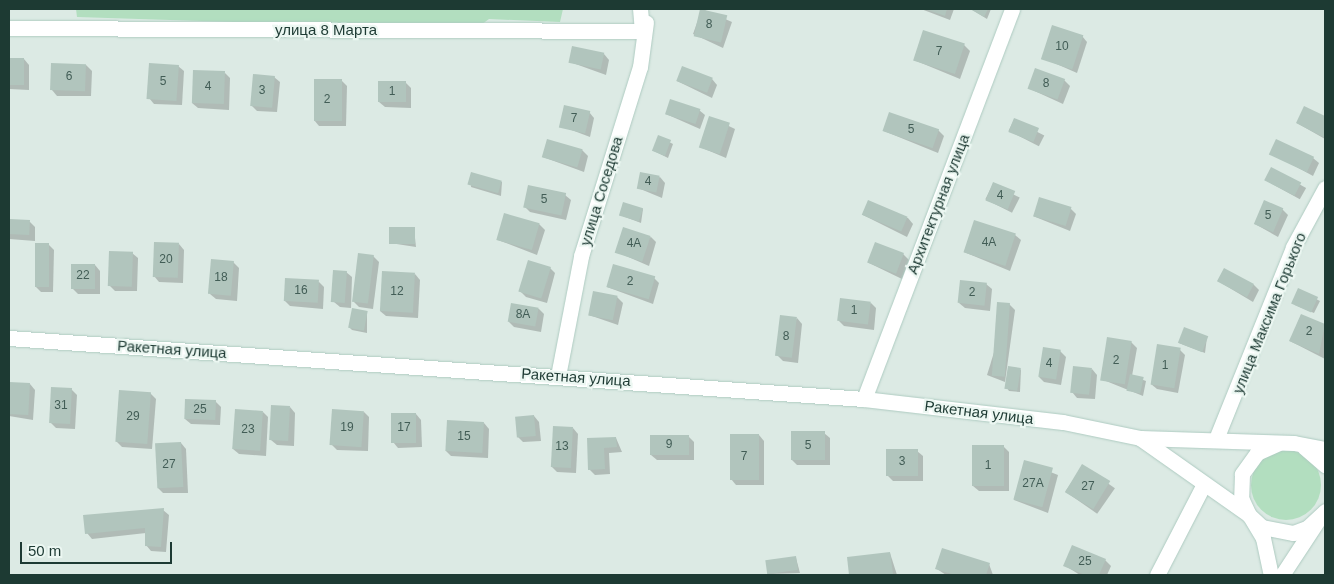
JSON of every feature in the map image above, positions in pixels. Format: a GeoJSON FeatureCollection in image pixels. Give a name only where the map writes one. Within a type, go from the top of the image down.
{"type":"FeatureCollection","features":[{"type":"Feature","properties":{"kind":"street"},"geometry":{"type":"LineString","coordinates":[[640,9],[642,31]]}},
{"type":"Feature","properties":{"kind":"street","name":"улица Соседова"},"geometry":{"type":"LineString","coordinates":[[558,376],[581,256],[640,67],[642,31],[650,9]]}},
{"type":"Feature","properties":{"kind":"street","name":"Архитектурная улица"},"geometry":{"type":"LineString","coordinates":[[864,399],[1012,9]]}},
{"type":"Feature","properties":{"kind":"street","name":"улица 8 Марта"},"geometry":{"type":"LineString","coordinates":[[9,28],[642,31]]}},
{"type":"Feature","properties":{"kind":"street","name":"улица Максима Горького"},"geometry":{"type":"LineString","coordinates":[[1216,439],[1293,247],[1325,188]]}},
{"type":"Feature","properties":{"kind":"street","name":"Ракетная улица"},"geometry":{"type":"LineString","coordinates":[[9,338],[864,399],[1063,422],[1140,438],[1294,443]]}},
{"type":"Feature","properties":{"kind":"street","name":"Ракетная улица"},"geometry":{"type":"LineString","coordinates":[[1140,438],[1249,515],[1262,527],[1279,533],[1293,533],[1323,515]]}},
{"type":"Feature","properties":{"kind":"street"},"geometry":{"type":"LineString","coordinates":[[1271,575],[1263,538],[1241,498],[1242,474],[1256,453],[1274,444],[1294,443],[1325,449]]}},
{"type":"Feature","properties":{"kind":"street"},"geometry":{"type":"LineString","coordinates":[[1294,443],[1312,450],[1325,465]]}},
{"type":"Feature","properties":{"kind":"street"},"geometry":{"type":"LineString","coordinates":[[1157,575],[1204,484]]}},
{"type":"Feature","properties":{"kind":"street"},"geometry":{"type":"LineString","coordinates":[[1282,575],[1323,515]]}},
{"type":"Feature","properties":{"kind":"green space"},"geometry":{"type":"Polygon","coordinates":[[[76,9],[563,9],[560,22],[489,19],[474,30],[77,17],[76,9]]]}},
{"type":"Feature","properties":{"kind":"green space"},"geometry":{"type":"Polygon","coordinates":[[[1286,450],[1299,453],[1311,460],[1318,472],[1321,485],[1318,498],[1311,510],[1299,517],[1286,520],[1273,517],[1261,510],[1254,498],[1251,485],[1254,472],[1261,460],[1273,453],[1286,450]]]}},
{"type":"Feature","properties":{"kind":"building"},"geometry":{"type":"Polygon","coordinates":[[[700,9],[727,15],[721,43],[694,36],[700,9]]]}},
{"type":"Feature","properties":{"kind":"building"},"geometry":{"type":"Polygon","coordinates":[[[925,9],[947,9],[945,16],[925,9]]]}},
{"type":"Feature","properties":{"kind":"building"},"geometry":{"type":"Polygon","coordinates":[[[970,9],[988,9],[984,17],[970,9]]]}},
{"type":"Feature","properties":{"kind":"building"},"geometry":{"type":"Polygon","coordinates":[[[1052,25],[1083,35],[1072,69],[1041,59],[1052,25]]]}},
{"type":"Feature","properties":{"kind":"building"},"geometry":{"type":"Polygon","coordinates":[[[923,30],[965,44],[955,74],[913,60],[923,30]]]}},
{"type":"Feature","properties":{"kind":"building"},"geometry":{"type":"Polygon","coordinates":[[[572,46],[604,53],[601,69],[568,63],[572,46]]]}},
{"type":"Feature","properties":{"kind":"building"},"geometry":{"type":"Polygon","coordinates":[[[9,58],[24,58],[24,85],[9,85],[9,58]]]}},
{"type":"Feature","properties":{"kind":"building"},"geometry":{"type":"Polygon","coordinates":[[[51,63],[86,64],[85,91],[50,90],[51,63]]]}},
{"type":"Feature","properties":{"kind":"building"},"geometry":{"type":"Polygon","coordinates":[[[149,63],[179,65],[176,101],[146,99],[149,63]]]}},
{"type":"Feature","properties":{"kind":"building"},"geometry":{"type":"Polygon","coordinates":[[[682,66],[713,78],[707,93],[676,81],[682,66]]]}},
{"type":"Feature","properties":{"kind":"building"},"geometry":{"type":"Polygon","coordinates":[[[1035,68],[1065,79],[1058,100],[1027,89],[1035,68]]]}},
{"type":"Feature","properties":{"kind":"building"},"geometry":{"type":"Polygon","coordinates":[[[193,70],[225,71],[224,104],[192,103],[193,70]]]}},
{"type":"Feature","properties":{"kind":"building"},"geometry":{"type":"Polygon","coordinates":[[[253,74],[275,76],[272,108],[250,106],[253,74]]]}},
{"type":"Feature","properties":{"kind":"building"},"geometry":{"type":"Polygon","coordinates":[[[314,79],[342,79],[342,121],[314,121],[314,79]]]}},
{"type":"Feature","properties":{"kind":"building"},"geometry":{"type":"Polygon","coordinates":[[[378,81],[406,81],[406,102],[378,102],[378,81]]]}},
{"type":"Feature","properties":{"kind":"building"},"geometry":{"type":"Polygon","coordinates":[[[670,99],[700,109],[695,124],[665,114],[670,99]]]}},
{"type":"Feature","properties":{"kind":"building"},"geometry":{"type":"Polygon","coordinates":[[[564,105],[590,111],[585,133],[559,127],[564,105]]]}},
{"type":"Feature","properties":{"kind":"building"},"geometry":{"type":"Polygon","coordinates":[[[1304,106],[1325,116],[1325,138],[1296,123],[1304,106]]]}},
{"type":"Feature","properties":{"kind":"building"},"geometry":{"type":"Polygon","coordinates":[[[889,112],[939,129],[933,148],[882,131],[889,112]]]}},
{"type":"Feature","properties":{"kind":"building"},"geometry":{"type":"Polygon","coordinates":[[[709,116],[730,123],[720,154],[699,147],[709,116]]]}},
{"type":"Feature","properties":{"kind":"building"},"geometry":{"type":"Polygon","coordinates":[[[1014,118],[1039,128],[1033,142],[1008,132],[1014,118]]]}},
{"type":"Feature","properties":{"kind":"building"},"geometry":{"type":"Polygon","coordinates":[[[658,135],[671,140],[665,156],[652,151],[658,135]]]}},
{"type":"Feature","properties":{"kind":"building"},"geometry":{"type":"Polygon","coordinates":[[[547,139],[583,149],[577,167],[542,157],[547,139]]]}},
{"type":"Feature","properties":{"kind":"building"},"geometry":{"type":"Polygon","coordinates":[[[1276,139],[1314,157],[1307,172],[1269,154],[1276,139]]]}},
{"type":"Feature","properties":{"kind":"building"},"geometry":{"type":"Polygon","coordinates":[[[1271,167],[1301,182],[1294,196],[1264,180],[1271,167]]]}},
{"type":"Feature","properties":{"kind":"building"},"geometry":{"type":"Polygon","coordinates":[[[471,172],[502,181],[498,193],[467,184],[471,172]]]}},
{"type":"Feature","properties":{"kind":"building"},"geometry":{"type":"Polygon","coordinates":[[[640,172],[660,176],[656,193],[637,189],[640,172]]]}},
{"type":"Feature","properties":{"kind":"building"},"geometry":{"type":"Polygon","coordinates":[[[993,182],[1015,191],[1008,210],[986,201],[993,182]]]}},
{"type":"Feature","properties":{"kind":"building"},"geometry":{"type":"Polygon","coordinates":[[[528,185],[566,193],[561,216],[523,207],[528,185]]]}},
{"type":"Feature","properties":{"kind":"building"},"geometry":{"type":"Polygon","coordinates":[[[1039,197],[1072,207],[1066,226],[1033,216],[1039,197]]]}},
{"type":"Feature","properties":{"kind":"building"},"geometry":{"type":"Polygon","coordinates":[[[868,200],[908,217],[901,232],[862,215],[868,200]]]}},
{"type":"Feature","properties":{"kind":"building"},"geometry":{"type":"Polygon","coordinates":[[[1264,200],[1283,208],[1273,232],[1254,224],[1264,200]]]}},
{"type":"Feature","properties":{"kind":"building"},"geometry":{"type":"Polygon","coordinates":[[[623,202],[643,208],[639,222],[619,215],[623,202]]]}},
{"type":"Feature","properties":{"kind":"building"},"geometry":{"type":"Polygon","coordinates":[[[504,213],[540,223],[532,250],[496,240],[504,213]]]}},
{"type":"Feature","properties":{"kind":"building"},"geometry":{"type":"Polygon","coordinates":[[[9,219],[30,220],[29,235],[9,234],[9,219]]]}},
{"type":"Feature","properties":{"kind":"building"},"geometry":{"type":"Polygon","coordinates":[[[974,220],[1016,234],[1005,266],[963,252],[974,220]]]}},
{"type":"Feature","properties":{"kind":"building"},"geometry":{"type":"Polygon","coordinates":[[[389,227],[415,227],[415,244],[389,244],[389,227]]]}},
{"type":"Feature","properties":{"kind":"building"},"geometry":{"type":"Polygon","coordinates":[[[623,227],[651,236],[642,262],[615,253],[623,227]]]}},
{"type":"Feature","properties":{"kind":"building"},"geometry":{"type":"Polygon","coordinates":[[[154,242],[179,243],[178,278],[153,277],[154,242]]]}},
{"type":"Feature","properties":{"kind":"building"},"geometry":{"type":"Polygon","coordinates":[[[875,242],[904,253],[896,274],[867,263],[875,242]]]}},
{"type":"Feature","properties":{"kind":"building"},"geometry":{"type":"Polygon","coordinates":[[[35,243],[49,243],[49,287],[35,287],[35,243]]]}},
{"type":"Feature","properties":{"kind":"building"},"geometry":{"type":"Polygon","coordinates":[[[109,251],[133,252],[132,287],[108,286],[109,251]]]}},
{"type":"Feature","properties":{"kind":"building"},"geometry":{"type":"Polygon","coordinates":[[[358,253],[374,255],[368,304],[352,302],[358,253]]]}},
{"type":"Feature","properties":{"kind":"building"},"geometry":{"type":"Polygon","coordinates":[[[211,259],[234,261],[231,296],[208,294],[211,259]]]}},
{"type":"Feature","properties":{"kind":"building"},"geometry":{"type":"Polygon","coordinates":[[[528,260],[551,267],[541,299],[518,292],[528,260]]]}},
{"type":"Feature","properties":{"kind":"building"},"geometry":{"type":"Polygon","coordinates":[[[71,264],[95,264],[95,289],[71,289],[71,264]]]}},
{"type":"Feature","properties":{"kind":"building"},"geometry":{"type":"Polygon","coordinates":[[[613,264],[655,276],[649,299],[606,287],[613,264]]]}},
{"type":"Feature","properties":{"kind":"building"},"geometry":{"type":"Polygon","coordinates":[[[1224,268],[1254,284],[1247,297],[1217,281],[1224,268]]]}},
{"type":"Feature","properties":{"kind":"building"},"geometry":{"type":"Polygon","coordinates":[[[333,270],[347,271],[345,303],[331,302],[333,270]]]}},
{"type":"Feature","properties":{"kind":"building"},"geometry":{"type":"Polygon","coordinates":[[[382,271],[415,273],[413,313],[380,311],[382,271]]]}},
{"type":"Feature","properties":{"kind":"building"},"geometry":{"type":"Polygon","coordinates":[[[285,278],[319,280],[318,303],[284,301],[285,278]]]}},
{"type":"Feature","properties":{"kind":"building"},"geometry":{"type":"Polygon","coordinates":[[[960,280],[987,283],[984,306],[958,303],[960,280]]]}},
{"type":"Feature","properties":{"kind":"building"},"geometry":{"type":"Polygon","coordinates":[[[1298,288],[1318,297],[1311,312],[1291,304],[1298,288]]]}},
{"type":"Feature","properties":{"kind":"building"},"geometry":{"type":"Polygon","coordinates":[[[593,291],[618,296],[613,320],[588,316],[593,291]]]}},
{"type":"Feature","properties":{"kind":"building"},"geometry":{"type":"Polygon","coordinates":[[[840,298],[871,302],[868,325],[837,321],[840,298]]]}},
{"type":"Feature","properties":{"kind":"building"},"geometry":{"type":"Polygon","coordinates":[[[997,302],[1010,303],[1005,377],[992,376],[997,302]]]}},
{"type":"Feature","properties":{"kind":"building"},"geometry":{"type":"Polygon","coordinates":[[[511,303],[539,308],[535,327],[508,322],[511,303]]]}},
{"type":"Feature","properties":{"kind":"building"},"geometry":{"type":"Polygon","coordinates":[[[352,308],[368,311],[364,331],[348,328],[352,308]]]}},
{"type":"Feature","properties":{"kind":"building"},"geometry":{"type":"Polygon","coordinates":[[[1301,314],[1325,324],[1319,354],[1289,341],[1301,314]]]}},
{"type":"Feature","properties":{"kind":"building"},"geometry":{"type":"Polygon","coordinates":[[[780,315],[797,317],[792,358],[775,356],[780,315]]]}},
{"type":"Feature","properties":{"kind":"building"},"geometry":{"type":"Polygon","coordinates":[[[1184,327],[1208,336],[1202,352],[1178,343],[1184,327]]]}},
{"type":"Feature","properties":{"kind":"building"},"geometry":{"type":"Polygon","coordinates":[[[1107,337],[1132,341],[1125,384],[1100,380],[1107,337]]]}},
{"type":"Feature","properties":{"kind":"building"},"geometry":{"type":"Polygon","coordinates":[[[1157,344],[1181,348],[1174,388],[1151,384],[1157,344]]]}},
{"type":"Feature","properties":{"kind":"building"},"geometry":{"type":"Polygon","coordinates":[[[1043,347],[1061,350],[1056,379],[1038,377],[1043,347]]]}},
{"type":"Feature","properties":{"kind":"building"},"geometry":{"type":"Polygon","coordinates":[[[1008,366],[1021,368],[1017,391],[1004,389],[1008,366]]]}},
{"type":"Feature","properties":{"kind":"building"},"geometry":{"type":"Polygon","coordinates":[[[1073,366],[1092,368],[1089,395],[1070,393],[1073,366]]]}},
{"type":"Feature","properties":{"kind":"building"},"geometry":{"type":"Polygon","coordinates":[[[1130,374],[1144,377],[1140,394],[1126,391],[1130,374]]]}},
{"type":"Feature","properties":{"kind":"building"},"geometry":{"type":"Polygon","coordinates":[[[9,382],[30,383],[28,415],[9,414],[9,382]]]}},
{"type":"Feature","properties":{"kind":"building"},"geometry":{"type":"Polygon","coordinates":[[[51,387],[72,388],[70,424],[49,423],[51,387]]]}},
{"type":"Feature","properties":{"kind":"building"},"geometry":{"type":"Polygon","coordinates":[[[119,390],[151,392],[147,444],[115,442],[119,390]]]}},
{"type":"Feature","properties":{"kind":"building"},"geometry":{"type":"Polygon","coordinates":[[[185,399],[216,400],[215,420],[184,419],[185,399]]]}},
{"type":"Feature","properties":{"kind":"building"},"geometry":{"type":"Polygon","coordinates":[[[271,405],[290,406],[288,441],[269,440],[271,405]]]}},
{"type":"Feature","properties":{"kind":"building"},"geometry":{"type":"Polygon","coordinates":[[[235,409],[263,411],[260,451],[232,449],[235,409]]]}},
{"type":"Feature","properties":{"kind":"building"},"geometry":{"type":"Polygon","coordinates":[[[332,409],[364,411],[361,447],[329,445],[332,409]]]}},
{"type":"Feature","properties":{"kind":"building"},"geometry":{"type":"Polygon","coordinates":[[[391,413],[416,413],[416,443],[391,443],[391,413]]]}},
{"type":"Feature","properties":{"kind":"building"},"geometry":{"type":"Polygon","coordinates":[[[534,415],[536,436],[517,438],[515,417],[534,415]]]}},
{"type":"Feature","properties":{"kind":"building"},"geometry":{"type":"Polygon","coordinates":[[[447,420],[484,422],[482,453],[445,451],[447,420]]]}},
{"type":"Feature","properties":{"kind":"building"},"geometry":{"type":"Polygon","coordinates":[[[553,426],[573,427],[571,468],[551,467],[553,426]]]}},
{"type":"Feature","properties":{"kind":"building"},"geometry":{"type":"Polygon","coordinates":[[[791,431],[825,431],[825,460],[791,460],[791,431]]]}},
{"type":"Feature","properties":{"kind":"building"},"geometry":{"type":"Polygon","coordinates":[[[730,434],[759,434],[759,480],[730,480],[730,434]]]}},
{"type":"Feature","properties":{"kind":"building"},"geometry":{"type":"Polygon","coordinates":[[[650,435],[689,435],[689,455],[650,455],[650,435]]]}},
{"type":"Feature","properties":{"kind":"building"},"geometry":{"type":"Polygon","coordinates":[[[616,437],[617,447],[604,448],[605,469],[588,470],[587,438],[616,437]]]}},
{"type":"Feature","properties":{"kind":"building"},"geometry":{"type":"Polygon","coordinates":[[[181,442],[183,487],[157,488],[155,443],[181,442]]]}},
{"type":"Feature","properties":{"kind":"building"},"geometry":{"type":"Polygon","coordinates":[[[972,445],[1004,445],[1004,486],[972,486],[972,445]]]}},
{"type":"Feature","properties":{"kind":"building"},"geometry":{"type":"Polygon","coordinates":[[[886,449],[918,449],[918,476],[886,476],[886,449]]]}},
{"type":"Feature","properties":{"kind":"building"},"geometry":{"type":"Polygon","coordinates":[[[1024,460],[1053,468],[1042,507],[1013,500],[1024,460]]]}},
{"type":"Feature","properties":{"kind":"building"},"geometry":{"type":"Polygon","coordinates":[[[1082,464],[1110,481],[1093,509],[1065,492],[1082,464]]]}},
{"type":"Feature","properties":{"kind":"building"},"geometry":{"type":"Polygon","coordinates":[[[164,508],[161,547],[145,546],[145,528],[85,534],[83,515],[164,508]]]}},
{"type":"Feature","properties":{"kind":"building"},"geometry":{"type":"Polygon","coordinates":[[[1072,545],[1106,559],[1099,575],[1085,575],[1063,566],[1072,545]]]}},
{"type":"Feature","properties":{"kind":"building"},"geometry":{"type":"Polygon","coordinates":[[[942,548],[990,563],[986,575],[955,575],[935,569],[942,548]]]}},
{"type":"Feature","properties":{"kind":"building"},"geometry":{"type":"Polygon","coordinates":[[[890,552],[893,574],[849,575],[847,557],[890,552]]]}},
{"type":"Feature","properties":{"kind":"building"},"geometry":{"type":"Polygon","coordinates":[[[796,556],[798,570],[767,574],[765,560],[796,556]]]}}]}
